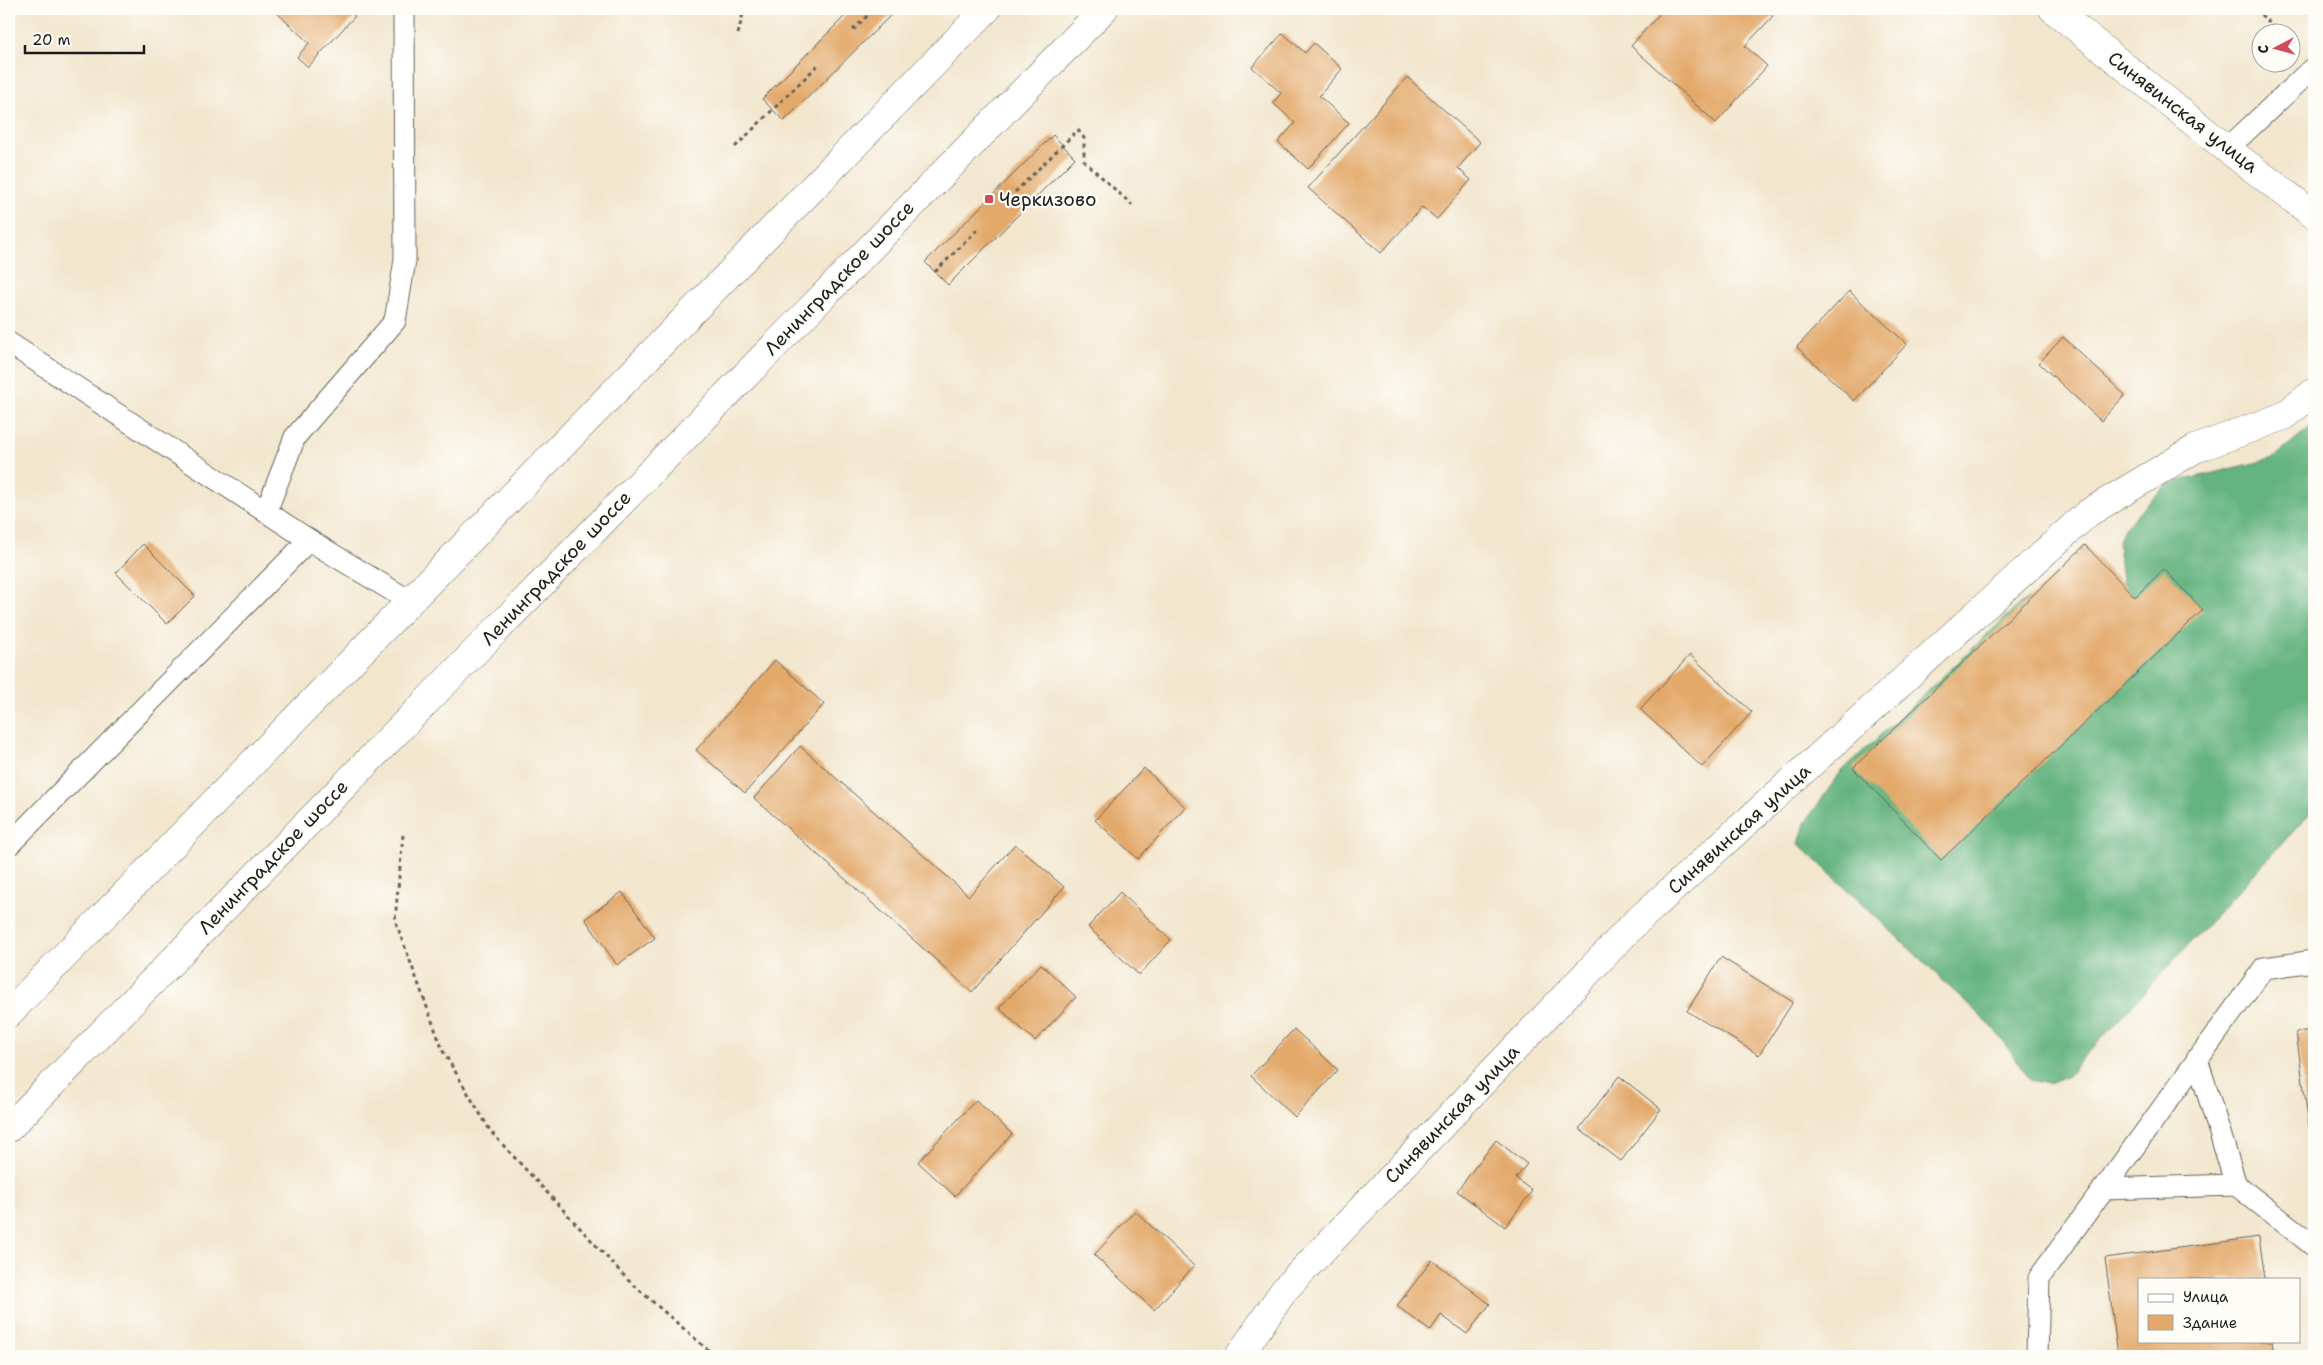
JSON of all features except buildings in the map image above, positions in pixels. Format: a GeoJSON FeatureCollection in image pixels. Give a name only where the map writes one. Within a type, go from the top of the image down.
{"type":"FeatureCollection","features":[{"type":"Feature","properties":{"kind":"main road"},"geometry":{"type":"LineString","coordinates":[[9,1013],[987,9]]}},
{"type":"Feature","properties":{"kind":"main road","name":"Ленинградское шоссе"},"geometry":{"type":"LineString","coordinates":[[9,1128],[1104,9]]}},
{"type":"Feature","properties":{"kind":"main road","name":"Синявинская улица"},"geometry":{"type":"LineString","coordinates":[[2053,9],[2314,215]]}},
{"type":"Feature","properties":{"kind":"main road","name":"Синявинская улица"},"geometry":{"type":"LineString","coordinates":[[1239,1356],[1285,1288],[1635,923],[2088,513],[2195,449],[2284,416],[2314,392]]}},
{"type":"Feature","properties":{"kind":"lane"},"geometry":{"type":"LineString","coordinates":[[266,512],[294,437],[395,321],[405,260],[404,9]]}},
{"type":"Feature","properties":{"kind":"lane"},"geometry":{"type":"LineString","coordinates":[[2227,148],[2314,67]]}},
{"type":"Feature","properties":{"kind":"lane"},"geometry":{"type":"LineString","coordinates":[[9,343],[309,540],[411,602]]}},
{"type":"Feature","properties":{"kind":"lane"},"geometry":{"type":"LineString","coordinates":[[9,845],[309,540]]}},
{"type":"Feature","properties":{"kind":"lane"},"geometry":{"type":"LineString","coordinates":[[2037,1356],[2039,1278],[2264,968],[2314,961]]}},
{"type":"Feature","properties":{"kind":"lane"},"geometry":{"type":"LineString","coordinates":[[2197,1059],[2236,1185],[2314,1246]]}},
{"type":"Feature","properties":{"kind":"lane"},"geometry":{"type":"LineString","coordinates":[[2104,1189],[2236,1185]]}},
{"type":"Feature","properties":{"kind":"path"},"geometry":{"type":"LineString","coordinates":[[738,34],[744,9]]}},
{"type":"Feature","properties":{"kind":"path"},"geometry":{"type":"LineString","coordinates":[[853,30],[874,9]]}},
{"type":"Feature","properties":{"kind":"path"},"geometry":{"type":"LineString","coordinates":[[2255,9],[2269,22]]}},
{"type":"Feature","properties":{"kind":"path"},"geometry":{"type":"LineString","coordinates":[[735,147],[818,65]]}},
{"type":"Feature","properties":{"kind":"path"},"geometry":{"type":"LineString","coordinates":[[1015,192],[1078,130],[1084,138],[1084,161],[1132,205]]}},
{"type":"Feature","properties":{"kind":"path"},"geometry":{"type":"LineString","coordinates":[[935,272],[979,228]]}},
{"type":"Feature","properties":{"kind":"path"},"geometry":{"type":"LineString","coordinates":[[403,835],[395,920],[443,1051],[491,1132],[629,1281],[715,1356]]}},
{"type":"Feature","properties":{"kind":"green space"},"geometry":{"type":"Polygon","coordinates":[[[2314,424],[2314,809],[2066,1077],[2049,1084],[2030,1080],[1995,1030],[1799,844],[1805,823],[1840,773],[2020,604],[2037,594],[2124,601],[2118,543],[2124,528],[2167,484],[2271,459],[2314,424]]]}},
{"type":"Feature","properties":{"kind":"place","name":"Черкизово"},"geometry":{"type":"Point","coordinates":[989,199]}}]}
